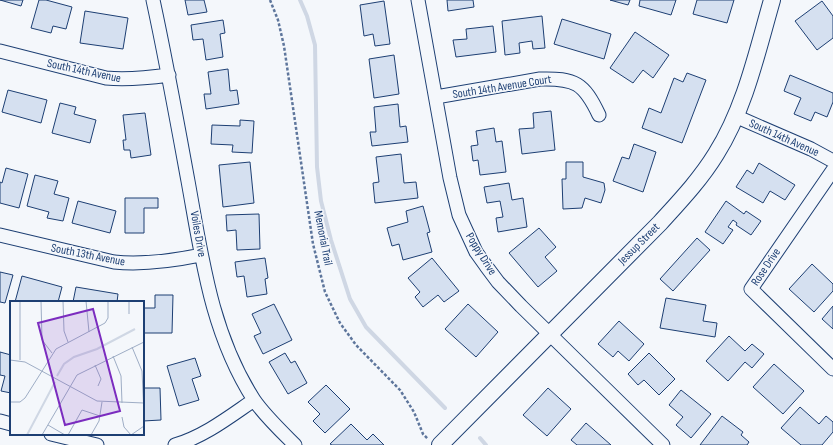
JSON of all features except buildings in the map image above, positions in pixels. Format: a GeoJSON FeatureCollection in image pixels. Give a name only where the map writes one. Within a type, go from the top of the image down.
{"type":"FeatureCollection","features":[{"type":"Feature","properties":{"kind":"street","name":"Voiles Drive"},"geometry":{"type":"LineString","coordinates":[[153,0],[169,75],[201,255],[208,289],[220,330],[233,360],[254,400],[295,445]]}},
{"type":"Feature","properties":{"kind":"street","name":"Poppy Drive"},"geometry":{"type":"LineString","coordinates":[[418,0],[450,178],[459,215],[476,252],[498,282],[521,306],[663,445]]}},
{"type":"Feature","properties":{"kind":"street","name":"Jessup Street"},"geometry":{"type":"LineString","coordinates":[[434,442],[550,333],[684,198],[700,178],[716,154],[735,116],[749,80],[772,0]]}},
{"type":"Feature","properties":{"kind":"street","name":"South 14th Avenue"},"geometry":{"type":"LineString","coordinates":[[0,51],[106,78],[122,80],[169,75]]}},
{"type":"Feature","properties":{"kind":"street","name":"South 14th Avenue Court"},"geometry":{"type":"LineString","coordinates":[[436,97],[540,80],[556,79],[567,81],[583,88],[590,96],[599,114]]}},
{"type":"Feature","properties":{"kind":"street","name":"South 14th Avenue"},"geometry":{"type":"LineString","coordinates":[[735,116],[811,149],[833,161]]}},
{"type":"Feature","properties":{"kind":"street","name":"Rose Drive"},"geometry":{"type":"LineString","coordinates":[[833,170],[751,288],[833,369]]}},
{"type":"Feature","properties":{"kind":"street","name":"South 13th Avenue"},"geometry":{"type":"LineString","coordinates":[[0,235],[114,262],[133,264],[156,263],[201,255]]}},
{"type":"Feature","properties":{"kind":"street"},"geometry":{"type":"LineString","coordinates":[[176,445],[189,441],[203,434],[254,400]]}},
{"type":"Feature","properties":{"kind":"street"},"geometry":{"type":"LineString","coordinates":[[0,421],[10,424]]}},
{"type":"Feature","properties":{"kind":"street"},"geometry":{"type":"LineString","coordinates":[[56,435],[97,445]]}},
{"type":"Feature","properties":{"kind":"path","name":"Memorial Trail"},"geometry":{"type":"LineString","coordinates":[[270,0],[278,20],[284,46],[314,244],[325,292],[344,329],[356,345],[400,390],[414,412],[423,434],[434,442]]}},
{"type":"Feature","properties":{"kind":"waterway"},"geometry":{"type":"LineString","coordinates":[[300,0],[307,16],[315,45],[317,167],[321,201],[331,240],[350,299],[366,327],[445,408]]}},
{"type":"Feature","properties":{"kind":"waterway"},"geometry":{"type":"LineString","coordinates":[[480,438],[486,445]]}}]}
